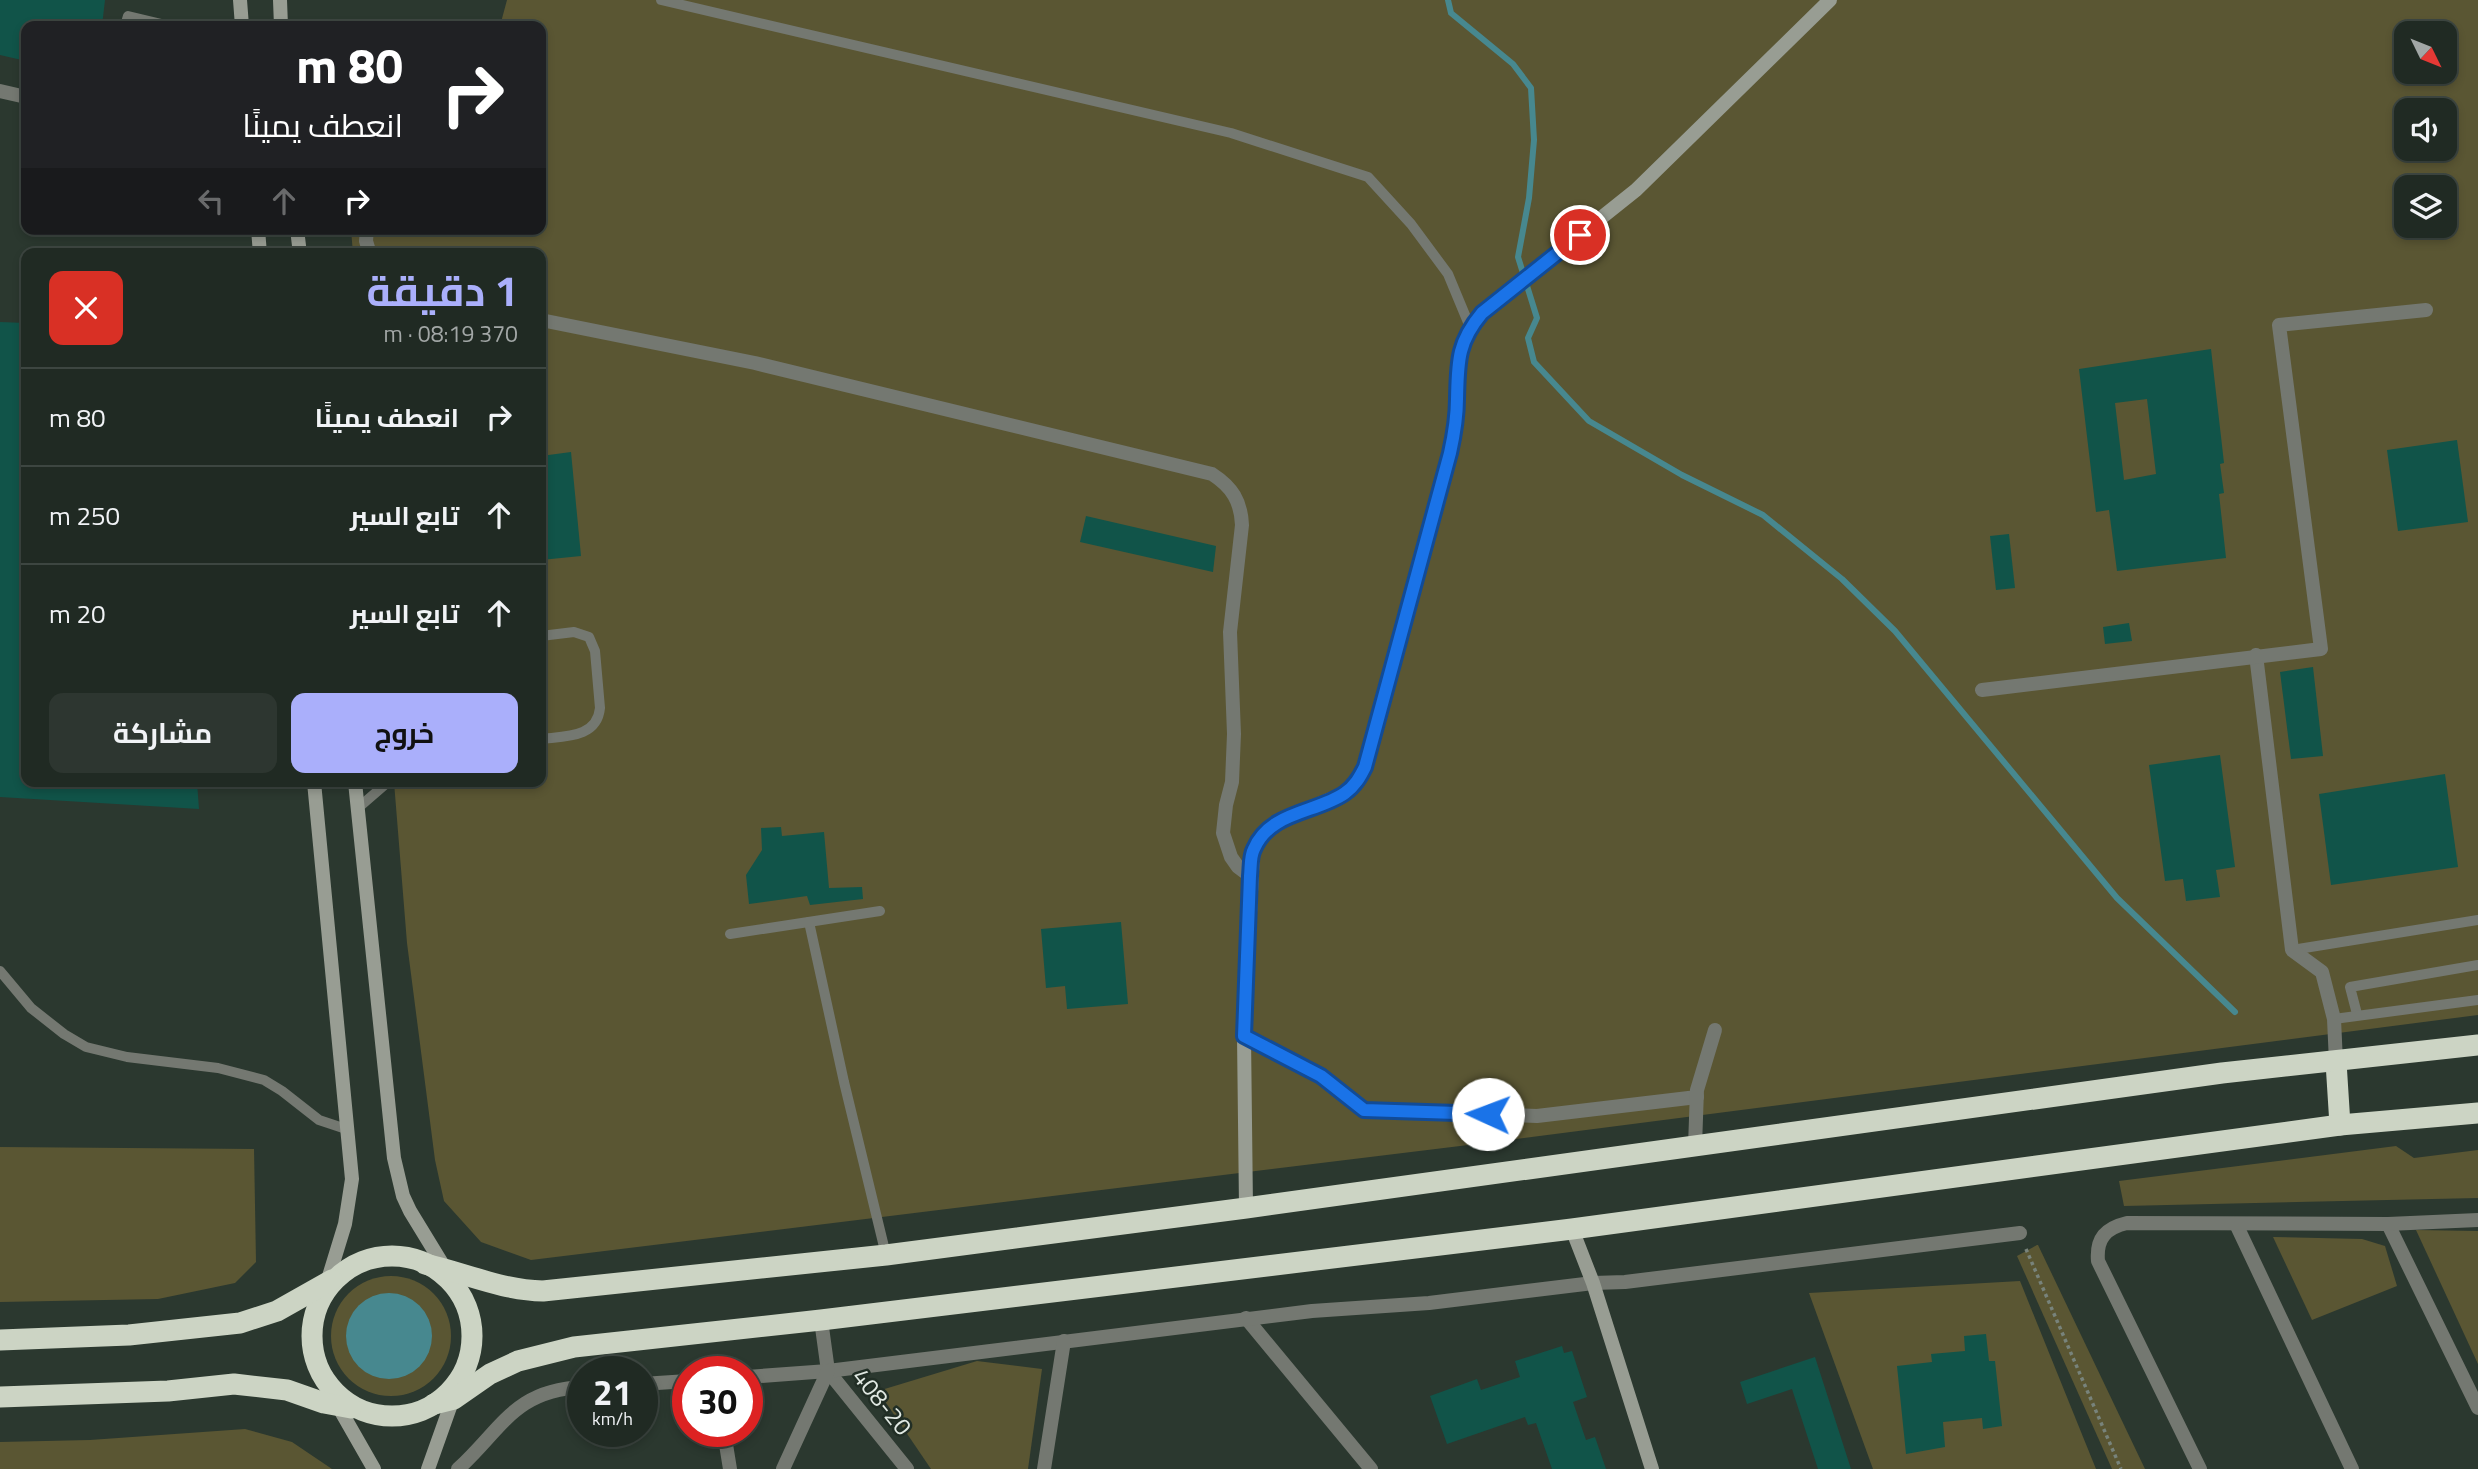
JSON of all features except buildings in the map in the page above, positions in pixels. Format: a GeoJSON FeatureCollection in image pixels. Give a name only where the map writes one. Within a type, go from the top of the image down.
{"type":"FeatureCollection","features":[{"type":"Feature","properties":{"kind":"highway"},"geometry":{"type":"LineString","coordinates":[[0,1339],[129,1335],[240,1323],[277,1311],[326,1289],[346,1272],[376,1258],[393,1256],[503,1287],[542,1291],[887,1255],[2222,1073],[2478,1045]]}},
{"type":"Feature","properties":{"kind":"highway"},"geometry":{"type":"LineString","coordinates":[[2336,1062],[2340,1125]]}},
{"type":"Feature","properties":{"kind":"highway"},"geometry":{"type":"LineString","coordinates":[[0,1397],[169,1391],[234,1384],[287,1390],[376,1415],[396,1416],[416,1413],[449,1394],[518,1362],[574,1347],[821,1320],[1572,1229],[2340,1125],[2478,1113]]}},
{"type":"Feature","properties":{"kind":"highway"},"geometry":{"type":"LineString","coordinates":[[440,1271],[463,1298],[470,1318],[472,1339],[468,1360],[449,1394]]}},
{"type":"Feature","properties":{"kind":"highway"},"geometry":{"type":"LineString","coordinates":[[326,1289],[315,1316],[312,1340],[317,1365],[329,1386],[348,1407]]}},
{"type":"Feature","properties":{"kind":"street"},"geometry":{"type":"LineString","coordinates":[[240,0],[242,21]]}},
{"type":"Feature","properties":{"kind":"street"},"geometry":{"type":"LineString","coordinates":[[280,0],[281,21]]}},
{"type":"Feature","properties":{"kind":"street"},"geometry":{"type":"LineString","coordinates":[[1246,1208],[1244,1036],[1253,850],[1263,834],[1282,820],[1343,794],[1357,783],[1365,767],[1450,453],[1457,417],[1457,362],[1470,327],[1482,313],[1636,190],[1830,0]]}},
{"type":"Feature","properties":{"kind":"street"},"geometry":{"type":"LineString","coordinates":[[0,92],[21,96]]}},
{"type":"Feature","properties":{"kind":"street"},"geometry":{"type":"LineString","coordinates":[[1982,690],[2321,649],[2279,325],[2426,310]]}},
{"type":"Feature","properties":{"kind":"street"},"geometry":{"type":"LineString","coordinates":[[546,321],[755,363],[1212,474],[1224,482],[1236,496],[1241,508],[1242,525],[1230,632],[1234,734],[1232,782],[1223,833],[1231,857],[1238,867],[1250,876]]}},
{"type":"Feature","properties":{"kind":"street"},"geometry":{"type":"LineString","coordinates":[[2256,655],[2291,950],[2322,972],[2334,1019],[2336,1062]]}},
{"type":"Feature","properties":{"kind":"street"},"geometry":{"type":"LineString","coordinates":[[315,787],[352,1178],[343,1231],[326,1289]]}},
{"type":"Feature","properties":{"kind":"street"},"geometry":{"type":"LineString","coordinates":[[356,787],[396,1166],[410,1211],[440,1271]]}},
{"type":"Feature","properties":{"kind":"street"},"geometry":{"type":"LineString","coordinates":[[1696,1146],[1697,1097],[1715,1030]]}},
{"type":"Feature","properties":{"kind":"street"},"geometry":{"type":"LineString","coordinates":[[1244,1036],[1321,1076],[1364,1110],[1537,1116],[1697,1097]]}},
{"type":"Feature","properties":{"kind":"street"},"geometry":{"type":"LineString","coordinates":[[2200,1469],[2098,1261],[2097,1249],[2101,1236],[2114,1226],[2127,1223],[2388,1224],[2478,1220]]}},
{"type":"Feature","properties":{"kind":"street"},"geometry":{"type":"LineString","coordinates":[[2236,1224],[2352,1469]]}},
{"type":"Feature","properties":{"kind":"street"},"geometry":{"type":"LineString","coordinates":[[2388,1224],[2478,1408]]}},
{"type":"Feature","properties":{"kind":"street"},"geometry":{"type":"LineString","coordinates":[[1572,1229],[1593,1283],[1652,1469]]}},
{"type":"Feature","properties":{"kind":"street"},"geometry":{"type":"LineString","coordinates":[[763,1376],[828,1371],[1246,1318],[1429,1303],[1593,1283],[1625,1282],[2020,1233]]}},
{"type":"Feature","properties":{"kind":"street"},"geometry":{"type":"LineString","coordinates":[[1246,1318],[1371,1469]]}},
{"type":"Feature","properties":{"kind":"street","name":"408-20"},"geometry":{"type":"LineString","coordinates":[[821,1320],[828,1371],[907,1469]]}},
{"type":"Feature","properties":{"kind":"street"},"geometry":{"type":"LineString","coordinates":[[1044,1469],[1064,1341]]}},
{"type":"Feature","properties":{"kind":"street"},"geometry":{"type":"LineString","coordinates":[[783,1469],[828,1371]]}},
{"type":"Feature","properties":{"kind":"street"},"geometry":{"type":"LineString","coordinates":[[457,1469],[500,1422],[525,1402],[567,1387]]}},
{"type":"Feature","properties":{"kind":"street"},"geometry":{"type":"LineString","coordinates":[[428,1469],[449,1394]]}},
{"type":"Feature","properties":{"kind":"street"},"geometry":{"type":"LineString","coordinates":[[348,1407],[374,1469]]}},
{"type":"Feature","properties":{"kind":"street"},"geometry":{"type":"LineString","coordinates":[[726,1447],[730,1469]]}},
{"type":"Feature","properties":{"kind":"lane"},"geometry":{"type":"LineString","coordinates":[[661,0],[1231,133],[1368,177],[1411,225],[1448,275],[1470,327]]}},
{"type":"Feature","properties":{"kind":"lane"},"geometry":{"type":"LineString","coordinates":[[126,21],[128,16],[149,21]]}},
{"type":"Feature","properties":{"kind":"lane"},"geometry":{"type":"LineString","coordinates":[[546,635],[574,632],[589,637],[595,651],[600,708],[595,725],[587,731],[546,738]]}},
{"type":"Feature","properties":{"kind":"lane"},"geometry":{"type":"LineString","coordinates":[[358,808],[382,787]]}},
{"type":"Feature","properties":{"kind":"lane"},"geometry":{"type":"LineString","coordinates":[[730,934],[880,911]]}},
{"type":"Feature","properties":{"kind":"lane"},"geometry":{"type":"LineString","coordinates":[[2291,950],[2478,920]]}},
{"type":"Feature","properties":{"kind":"lane"},"geometry":{"type":"LineString","coordinates":[[809,922],[844,1082],[887,1255]]}},
{"type":"Feature","properties":{"kind":"lane"},"geometry":{"type":"LineString","coordinates":[[2357,1014],[2350,987],[2478,965]]}},
{"type":"Feature","properties":{"kind":"lane"},"geometry":{"type":"LineString","coordinates":[[0,971],[31,1008],[64,1034],[86,1047],[116,1055],[218,1068],[264,1080],[319,1120],[349,1130]]}},
{"type":"Feature","properties":{"kind":"lane"},"geometry":{"type":"LineString","coordinates":[[2334,1019],[2478,1000]]}},
{"type":"Feature","properties":{"kind":"path"},"geometry":{"type":"LineString","coordinates":[[2020,1233],[2121,1469]]}},
{"type":"Feature","properties":{"kind":"shaded area"},"geometry":{"type":"Polygon","coordinates":[[[507,0],[2478,0],[2478,1015],[1501,1141],[531,1260],[481,1242],[444,1201],[435,1160],[407,943],[394,787],[546,787],[546,248],[353,248],[351,235],[546,235],[546,21],[501,21],[507,0]]]}},
{"type":"Feature","properties":{"kind":"shaded area"},"geometry":{"type":"Polygon","coordinates":[[[2396,1146],[2414,1158],[2478,1150],[2478,1198],[2124,1206],[2119,1181],[2396,1146]]]}},
{"type":"Feature","properties":{"kind":"shaded area"},"geometry":{"type":"Polygon","coordinates":[[[0,1147],[254,1149],[256,1262],[235,1283],[158,1299],[0,1302],[0,1147]]]}},
{"type":"Feature","properties":{"kind":"shaded area"},"geometry":{"type":"Polygon","coordinates":[[[2416,1230],[2478,1231],[2478,1364],[2416,1230]]]}},
{"type":"Feature","properties":{"kind":"shaded area"},"geometry":{"type":"Polygon","coordinates":[[[2273,1237],[2362,1239],[2385,1246],[2397,1286],[2312,1320],[2273,1237]]]}},
{"type":"Feature","properties":{"kind":"shaded area"},"geometry":{"type":"Polygon","coordinates":[[[2038,1245],[2145,1469],[2112,1469],[2017,1256],[2038,1245]]]}},
{"type":"Feature","properties":{"kind":"shaded area"},"geometry":{"type":"Polygon","coordinates":[[[391,1276],[414,1281],[433,1294],[446,1313],[451,1336],[446,1359],[433,1378],[414,1391],[391,1396],[368,1391],[349,1378],[336,1359],[331,1336],[336,1313],[349,1294],[368,1281],[391,1276]]]}},
{"type":"Feature","properties":{"kind":"shaded area"},"geometry":{"type":"Polygon","coordinates":[[[2020,1281],[2096,1469],[1873,1469],[1809,1293],[2020,1281]]]}},
{"type":"Feature","properties":{"kind":"shaded area"},"geometry":{"type":"Polygon","coordinates":[[[977,1361],[1042,1369],[1028,1469],[931,1469],[878,1391],[977,1361]]]}},
{"type":"Feature","properties":{"kind":"shaded area"},"geometry":{"type":"Polygon","coordinates":[[[245,1429],[292,1442],[332,1469],[0,1469],[0,1442],[90,1440],[245,1429]]]}},
{"type":"Feature","properties":{"kind":"water"},"geometry":{"type":"Polygon","coordinates":[[[389,1293],[406,1296],[420,1305],[429,1319],[432,1336],[429,1353],[420,1367],[406,1376],[389,1379],[372,1376],[358,1367],[349,1353],[346,1336],[349,1319],[358,1305],[372,1296],[389,1293]]]}},
{"type":"Feature","properties":{"kind":"waterway"},"geometry":{"type":"LineString","coordinates":[[1448,0],[1451,13],[1513,64],[1531,88],[1534,140],[1529,198],[1518,257],[1537,318],[1528,338],[1534,362],[1589,421],[1682,475],[1763,515],[1842,579],[1895,631],[2117,898],[2235,1012]]}},
{"type":"Feature","properties":{"kind":"route"},"geometry":{"type":"LineString","coordinates":[[1488,1114],[1364,1110],[1321,1076],[1244,1036],[1250,876],[1253,850],[1263,834],[1282,820],[1343,794],[1357,783],[1365,767],[1450,453],[1457,417],[1457,362],[1470,327],[1482,313],[1580,235]]}}]}
